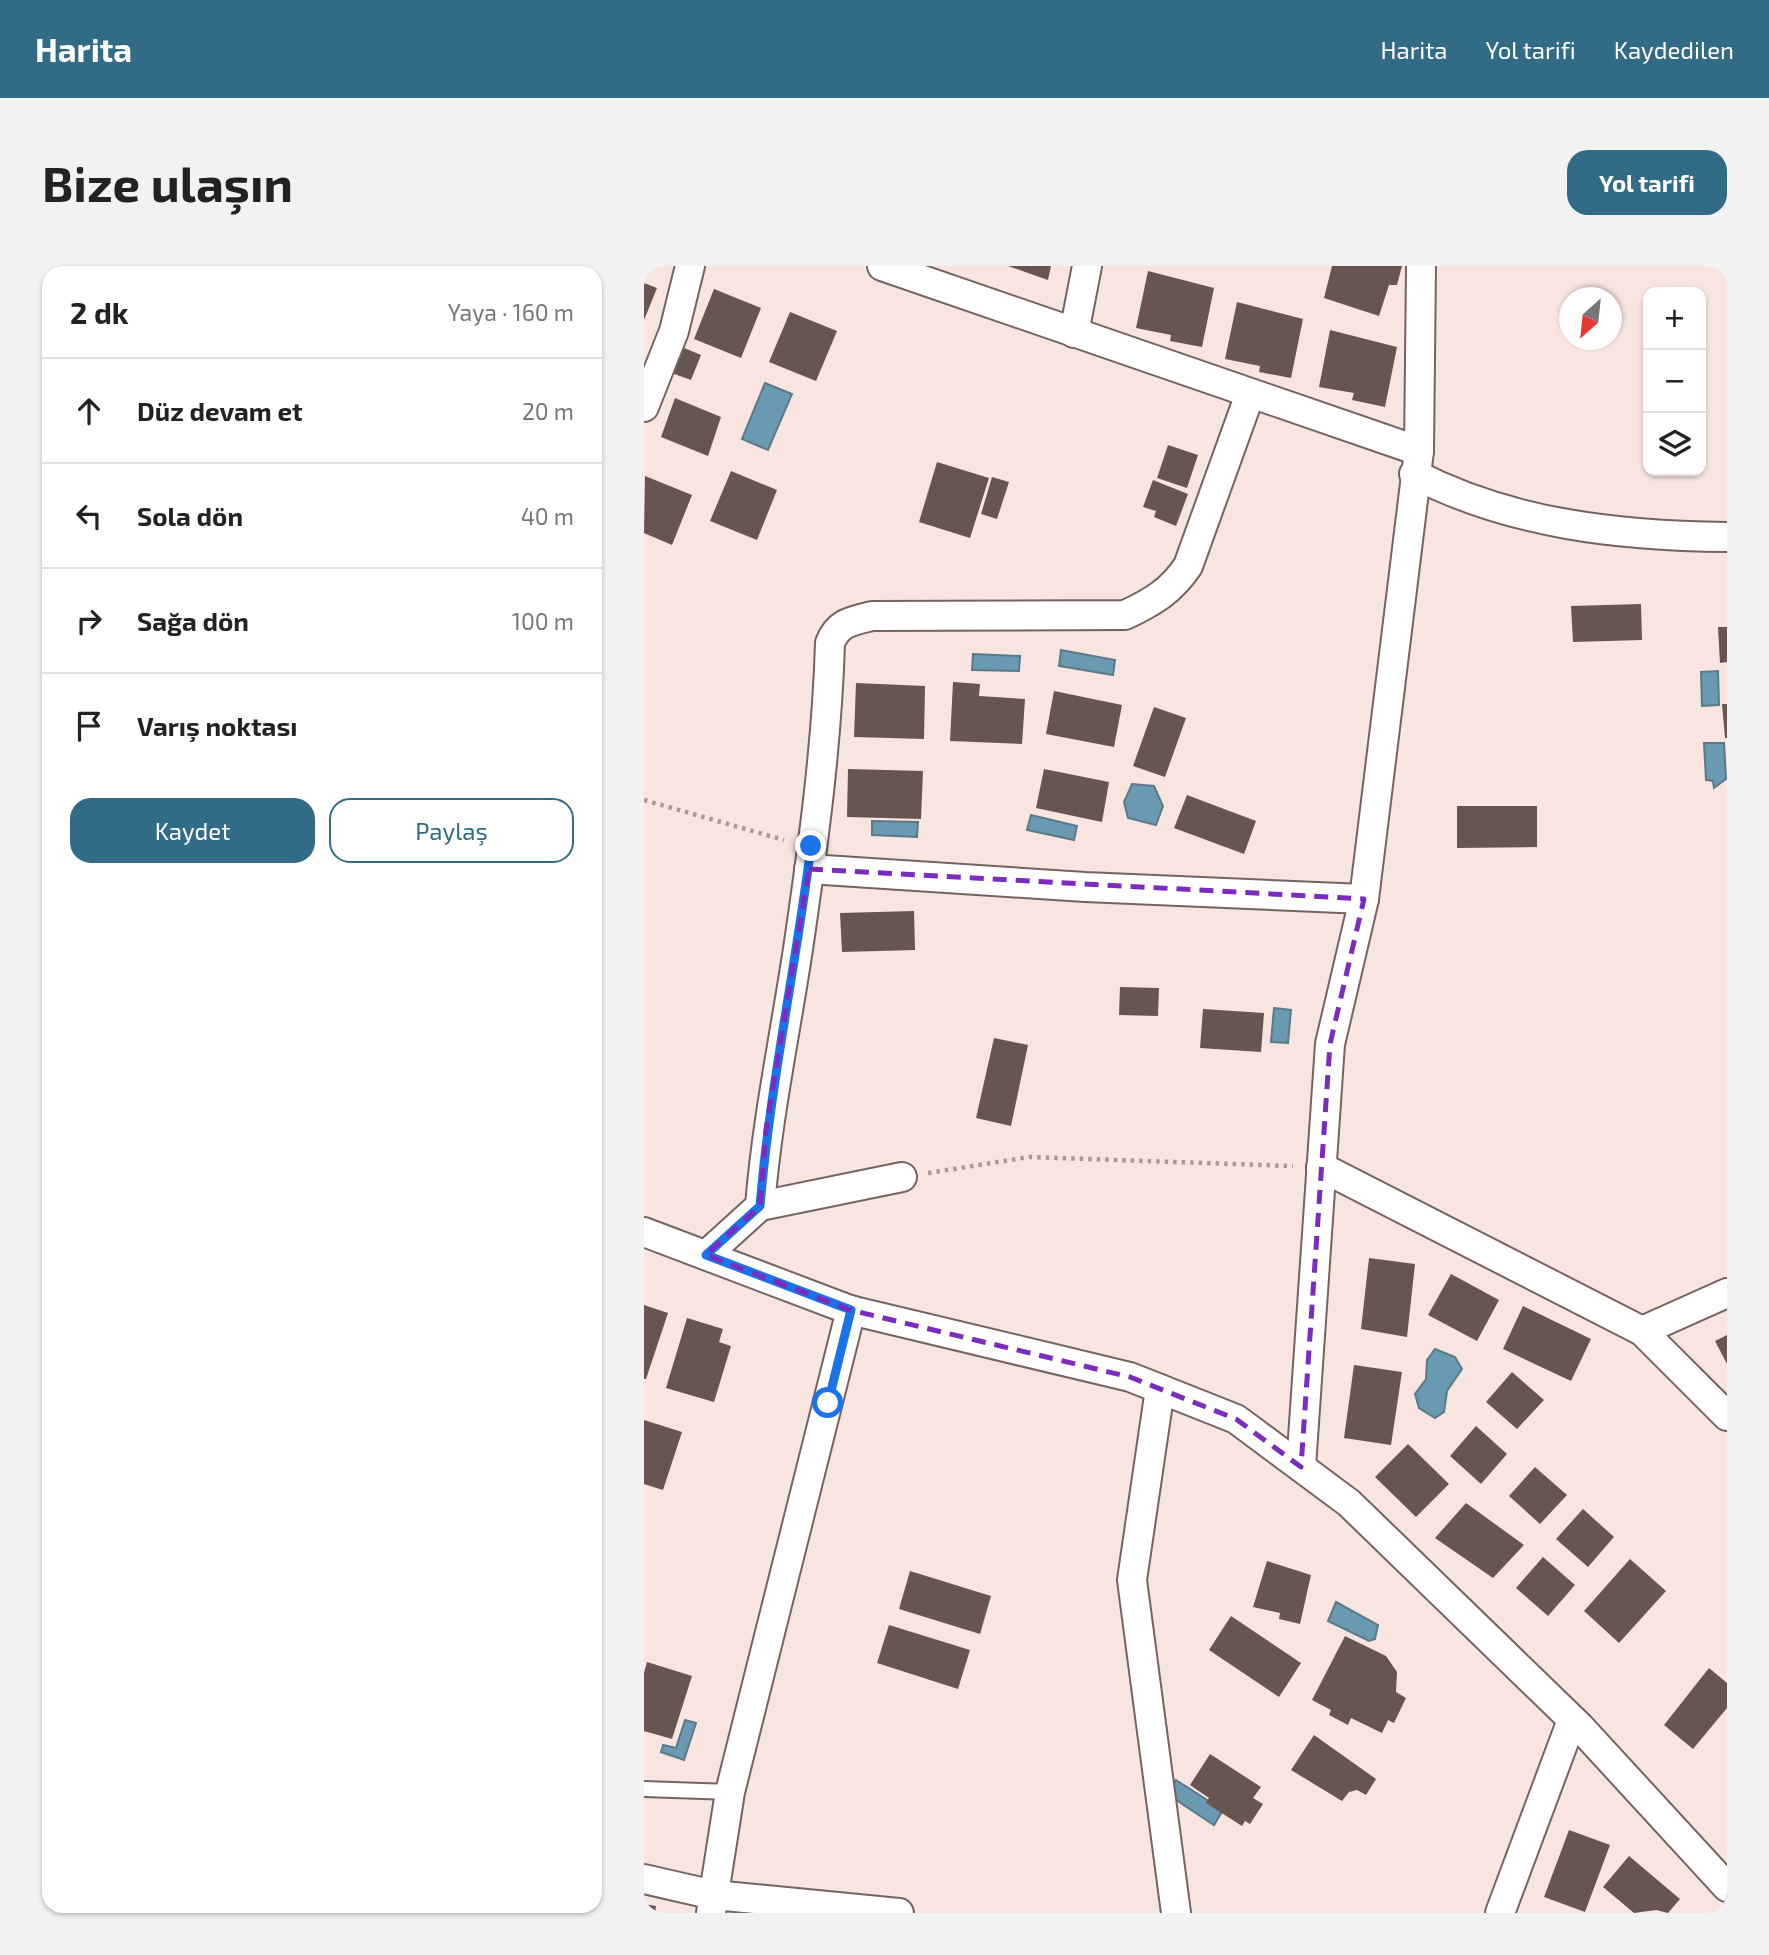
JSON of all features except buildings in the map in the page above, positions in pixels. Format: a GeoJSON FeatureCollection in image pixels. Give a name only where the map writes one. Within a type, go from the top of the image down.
{"type":"FeatureCollection","features":[{"type":"Feature","properties":{"kind":"street"},"geometry":{"type":"LineString","coordinates":[[644,407],[674,331],[690,266]]}},
{"type":"Feature","properties":{"kind":"street"},"geometry":{"type":"LineString","coordinates":[[882,266],[1250,394],[1417,462],[1456,496],[1521,515],[1627,533],[1727,537]]}},
{"type":"Feature","properties":{"kind":"street"},"geometry":{"type":"LineString","coordinates":[[1074,333],[1087,266]]}},
{"type":"Feature","properties":{"kind":"street"},"geometry":{"type":"LineString","coordinates":[[1301,1467],[1330,1044],[1364,899],[1417,462],[1421,266]]}},
{"type":"Feature","properties":{"kind":"street"},"geometry":{"type":"LineString","coordinates":[[760,1206],[766,1130],[810,857],[828,707],[830,643],[842,623],[872,616],[1125,615],[1156,601],[1174,587],[1188,566],[1250,394]]}},
{"type":"Feature","properties":{"kind":"street"},"geometry":{"type":"LineString","coordinates":[[810,857],[1085,887],[1364,899]]}},
{"type":"Feature","properties":{"kind":"street"},"geometry":{"type":"LineString","coordinates":[[1321,1167],[1642,1331],[1727,1416]]}},
{"type":"Feature","properties":{"kind":"street"},"geometry":{"type":"LineString","coordinates":[[706,1255],[760,1206],[902,1177]]}},
{"type":"Feature","properties":{"kind":"street"},"geometry":{"type":"LineString","coordinates":[[644,1231],[851,1310],[1130,1377],[1236,1419],[1349,1503],[1722,1869]]}},
{"type":"Feature","properties":{"kind":"street"},"geometry":{"type":"LineString","coordinates":[[1642,1331],[1727,1293]]}},
{"type":"Feature","properties":{"kind":"street"},"geometry":{"type":"LineString","coordinates":[[713,1904],[730,1792],[851,1310]]}},
{"type":"Feature","properties":{"kind":"street"},"geometry":{"type":"LineString","coordinates":[[1160,1389],[1132,1580],[1176,1913]]}},
{"type":"Feature","properties":{"kind":"street"},"geometry":{"type":"LineString","coordinates":[[1500,1913],[1572,1720]]}},
{"type":"Feature","properties":{"kind":"street"},"geometry":{"type":"LineString","coordinates":[[644,1879],[713,1904],[899,1913]]}},
{"type":"Feature","properties":{"kind":"lane"},"geometry":{"type":"LineString","coordinates":[[644,1789],[730,1792]]}},
{"type":"Feature","properties":{"kind":"path"},"geometry":{"type":"LineString","coordinates":[[644,800],[810,857]]}},
{"type":"Feature","properties":{"kind":"path"},"geometry":{"type":"LineString","coordinates":[[902,1177],[1029,1157],[1321,1167]]}},
{"type":"Feature","properties":{"kind":"highlighted area"},"geometry":{"type":"Polygon","coordinates":[[[809,869],[1364,899],[1330,1044],[1301,1467],[1236,1419],[1130,1377],[850,1310],[706,1255],[760,1206],[766,1130],[809,869]]]}},
{"type":"Feature","properties":{"kind":"water"},"geometry":{"type":"Polygon","coordinates":[[[765,383],[792,394],[768,450],[742,439],[765,383]]]}},
{"type":"Feature","properties":{"kind":"water"},"geometry":{"type":"Polygon","coordinates":[[[1061,650],[1115,660],[1113,675],[1059,666],[1061,650]]]}},
{"type":"Feature","properties":{"kind":"water"},"geometry":{"type":"Polygon","coordinates":[[[973,654],[1020,656],[1019,671],[972,670],[973,654]]]}},
{"type":"Feature","properties":{"kind":"water"},"geometry":{"type":"Polygon","coordinates":[[[1718,671],[1719,705],[1702,706],[1701,672],[1718,671]]]}},
{"type":"Feature","properties":{"kind":"water"},"geometry":{"type":"Polygon","coordinates":[[[1704,743],[1724,743],[1726,779],[1714,788],[1713,781],[1706,780],[1704,743]]]}},
{"type":"Feature","properties":{"kind":"water"},"geometry":{"type":"Polygon","coordinates":[[[1132,784],[1154,786],[1163,806],[1156,825],[1128,818],[1124,802],[1132,784]]]}},
{"type":"Feature","properties":{"kind":"water"},"geometry":{"type":"Polygon","coordinates":[[[1031,815],[1077,826],[1074,840],[1027,830],[1031,815]]]}},
{"type":"Feature","properties":{"kind":"water"},"geometry":{"type":"Polygon","coordinates":[[[872,821],[918,822],[917,837],[872,835],[872,821]]]}},
{"type":"Feature","properties":{"kind":"water"},"geometry":{"type":"Polygon","coordinates":[[[1274,1008],[1291,1010],[1288,1043],[1271,1042],[1274,1008]]]}},
{"type":"Feature","properties":{"kind":"water"},"geometry":{"type":"Polygon","coordinates":[[[1435,1349],[1455,1357],[1462,1369],[1447,1391],[1444,1412],[1435,1418],[1419,1408],[1415,1394],[1426,1379],[1427,1360],[1435,1349]]]}},
{"type":"Feature","properties":{"kind":"water"},"geometry":{"type":"Polygon","coordinates":[[[1336,1602],[1378,1625],[1375,1639],[1369,1641],[1328,1621],[1336,1602]]]}},
{"type":"Feature","properties":{"kind":"water"},"geometry":{"type":"Polygon","coordinates":[[[685,1720],[696,1723],[684,1760],[661,1752],[663,1745],[676,1748],[685,1720]]]}},
{"type":"Feature","properties":{"kind":"water"},"geometry":{"type":"Polygon","coordinates":[[[1176,1780],[1223,1810],[1214,1825],[1167,1794],[1176,1780]]]}},
{"type":"Feature","properties":{"kind":"route"},"geometry":{"type":"LineString","coordinates":[[811,846],[798,950],[766,1130],[760,1206],[706,1255],[851,1310],[828,1403]]}}]}
